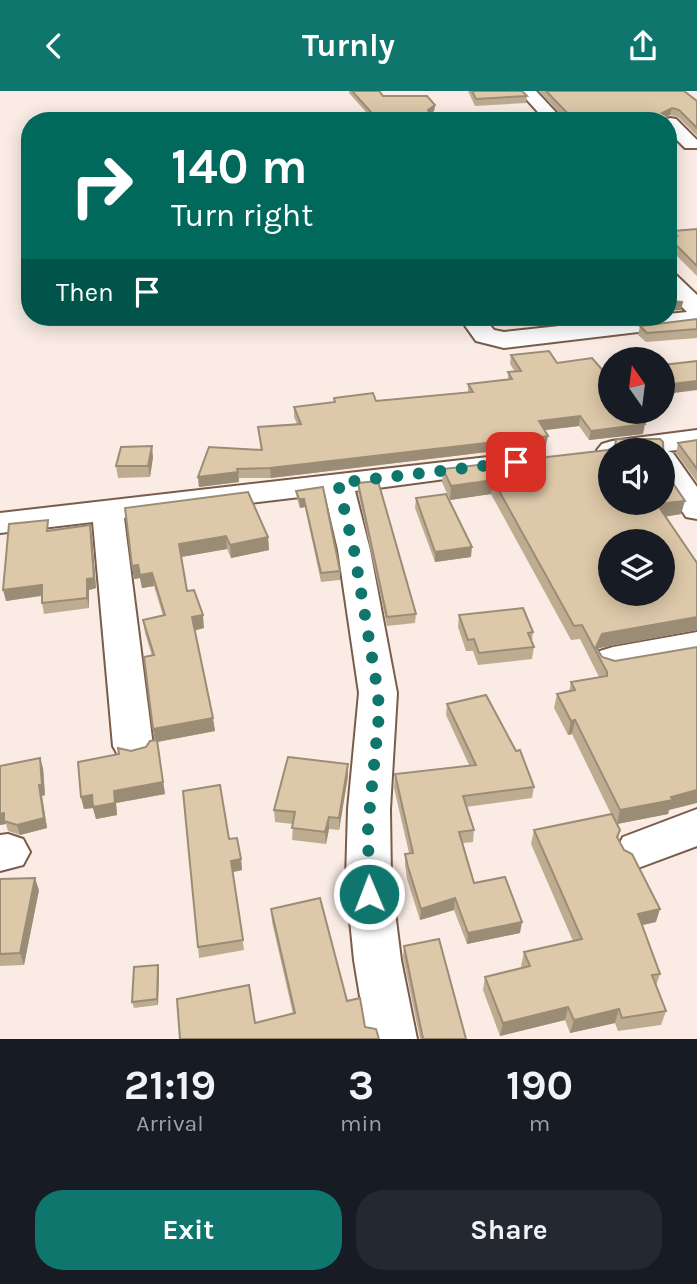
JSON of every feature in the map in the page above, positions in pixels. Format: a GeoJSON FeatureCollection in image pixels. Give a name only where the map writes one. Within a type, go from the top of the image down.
{"type":"FeatureCollection","features":[{"type":"Feature","properties":{"kind":"street"},"geometry":{"type":"LineString","coordinates":[[527,91],[547,112]]}},
{"type":"Feature","properties":{"kind":"street"},"geometry":{"type":"LineString","coordinates":[[677,129],[694,143]]}},
{"type":"Feature","properties":{"kind":"street"},"geometry":{"type":"LineString","coordinates":[[677,289],[697,308]]}},
{"type":"Feature","properties":{"kind":"street"},"geometry":{"type":"LineString","coordinates":[[677,320],[697,318]]}},
{"type":"Feature","properties":{"kind":"street"},"geometry":{"type":"LineString","coordinates":[[478,326],[485,336],[504,340],[627,326]]}},
{"type":"Feature","properties":{"kind":"street"},"geometry":{"type":"LineString","coordinates":[[675,446],[697,439]]}},
{"type":"Feature","properties":{"kind":"street"},"geometry":{"type":"LineString","coordinates":[[0,523],[520,462]]}},
{"type":"Feature","properties":{"kind":"street"},"geometry":{"type":"LineString","coordinates":[[675,477],[697,510]]}},
{"type":"Feature","properties":{"kind":"street"},"geometry":{"type":"LineString","coordinates":[[338,483],[354,550],[378,693],[379,715],[368,826],[369,894],[392,1039]]}},
{"type":"Feature","properties":{"kind":"street"},"geometry":{"type":"LineString","coordinates":[[108,512],[133,746]]}},
{"type":"Feature","properties":{"kind":"street"},"geometry":{"type":"LineString","coordinates":[[613,660],[697,645]]}},
{"type":"Feature","properties":{"kind":"street"},"geometry":{"type":"LineString","coordinates":[[638,850],[697,827]]}},
{"type":"Feature","properties":{"kind":"building"},"geometry":{"type":"Polygon","coordinates":[[[352,91],[379,91],[383,96],[427,96],[435,105],[428,110],[429,112],[371,112],[352,91]]]}},
{"type":"Feature","properties":{"kind":"building"},"geometry":{"type":"Polygon","coordinates":[[[472,91],[522,91],[527,96],[476,99],[472,91]]]}},
{"type":"Feature","properties":{"kind":"building"},"geometry":{"type":"Polygon","coordinates":[[[546,91],[684,91],[697,101],[697,128],[679,110],[672,108],[664,112],[566,112],[546,91]]]}},
{"type":"Feature","properties":{"kind":"building"},"geometry":{"type":"Polygon","coordinates":[[[697,229],[697,266],[677,246],[677,231],[697,229]]]}},
{"type":"Feature","properties":{"kind":"building"},"geometry":{"type":"Polygon","coordinates":[[[697,319],[697,329],[647,333],[640,326],[677,326],[677,321],[697,319]]]}},
{"type":"Feature","properties":{"kind":"building"},"geometry":{"type":"Polygon","coordinates":[[[549,351],[557,363],[592,358],[598,365],[598,424],[645,424],[591,431],[580,416],[539,421],[548,436],[270,468],[237,469],[238,472],[198,477],[209,447],[262,450],[258,427],[301,424],[294,407],[335,402],[334,398],[373,393],[376,401],[473,392],[468,384],[512,379],[508,372],[521,371],[511,355],[549,351]]]}},
{"type":"Feature","properties":{"kind":"building"},"geometry":{"type":"Polygon","coordinates":[[[697,361],[697,381],[676,383],[676,363],[697,361]]]}},
{"type":"Feature","properties":{"kind":"building"},"geometry":{"type":"Polygon","coordinates":[[[697,440],[697,469],[678,443],[697,440]]]}},
{"type":"Feature","properties":{"kind":"building"},"geometry":{"type":"Polygon","coordinates":[[[152,446],[148,466],[116,466],[121,447],[152,446]]]}},
{"type":"Feature","properties":{"kind":"building"},"geometry":{"type":"Polygon","coordinates":[[[598,451],[598,515],[664,515],[674,529],[598,529],[598,606],[675,606],[675,531],[697,563],[697,617],[602,634],[596,647],[602,657],[615,661],[697,647],[697,790],[671,797],[673,800],[620,810],[575,720],[571,721],[557,694],[575,690],[571,682],[607,676],[607,672],[582,625],[574,626],[493,480],[451,486],[443,469],[598,451]]]}},
{"type":"Feature","properties":{"kind":"building"},"geometry":{"type":"Polygon","coordinates":[[[378,481],[416,614],[387,617],[358,483],[378,481]]]}},
{"type":"Feature","properties":{"kind":"building"},"geometry":{"type":"Polygon","coordinates":[[[675,486],[685,501],[675,502],[675,486]]]}},
{"type":"Feature","properties":{"kind":"building"},"geometry":{"type":"Polygon","coordinates":[[[323,487],[340,571],[321,573],[304,499],[299,499],[296,491],[323,487]]]}},
{"type":"Feature","properties":{"kind":"building"},"geometry":{"type":"Polygon","coordinates":[[[248,492],[268,537],[230,545],[226,536],[179,544],[187,591],[194,590],[203,615],[192,617],[213,718],[153,729],[144,657],[154,655],[143,620],[165,615],[152,573],[140,575],[138,565],[132,566],[125,508],[248,492]]]}},
{"type":"Feature","properties":{"kind":"building"},"geometry":{"type":"Polygon","coordinates":[[[446,494],[472,547],[435,552],[416,498],[446,494]]]}},
{"type":"Feature","properties":{"kind":"building"},"geometry":{"type":"Polygon","coordinates":[[[48,520],[47,531],[90,525],[94,578],[87,579],[87,598],[42,603],[42,585],[3,590],[9,524],[48,520]]]}},
{"type":"Feature","properties":{"kind":"building"},"geometry":{"type":"Polygon","coordinates":[[[523,608],[533,632],[528,633],[534,647],[479,653],[474,639],[468,640],[459,615],[523,608]]]}},
{"type":"Feature","properties":{"kind":"building"},"geometry":{"type":"Polygon","coordinates":[[[486,695],[516,751],[520,750],[534,787],[463,796],[474,830],[459,832],[474,883],[505,877],[522,922],[468,933],[455,898],[421,909],[405,854],[413,853],[395,774],[476,765],[447,704],[486,695]]]}},
{"type":"Feature","properties":{"kind":"building"},"geometry":{"type":"Polygon","coordinates":[[[157,740],[163,782],[114,791],[115,803],[93,807],[92,795],[81,797],[78,762],[119,754],[118,748],[131,751],[146,747],[150,741],[157,740]]]}},
{"type":"Feature","properties":{"kind":"building"},"geometry":{"type":"Polygon","coordinates":[[[288,757],[348,764],[339,818],[329,817],[325,832],[292,828],[295,812],[274,810],[288,757]]]}},
{"type":"Feature","properties":{"kind":"building"},"geometry":{"type":"Polygon","coordinates":[[[40,758],[42,785],[39,785],[44,818],[17,825],[4,821],[4,813],[0,814],[0,766],[40,758]]]}},
{"type":"Feature","properties":{"kind":"building"},"geometry":{"type":"Polygon","coordinates":[[[220,785],[229,839],[237,838],[241,859],[231,861],[243,940],[198,947],[183,791],[220,785]]]}},
{"type":"Feature","properties":{"kind":"building"},"geometry":{"type":"Polygon","coordinates":[[[612,814],[620,830],[617,837],[624,850],[632,854],[660,909],[638,914],[660,974],[652,975],[666,1011],[622,1018],[619,1009],[574,1020],[568,1007],[503,1023],[485,977],[530,966],[524,952],[582,939],[534,830],[612,814]]]}},
{"type":"Feature","properties":{"kind":"building"},"geometry":{"type":"Polygon","coordinates":[[[35,878],[20,953],[0,954],[0,879],[35,878]]]}},
{"type":"Feature","properties":{"kind":"building"},"geometry":{"type":"Polygon","coordinates":[[[320,898],[347,1001],[360,998],[365,1027],[376,1029],[379,1039],[180,1039],[177,999],[249,985],[255,1023],[295,1013],[271,909],[320,898]]]}},
{"type":"Feature","properties":{"kind":"building"},"geometry":{"type":"Polygon","coordinates":[[[439,939],[466,1039],[423,1039],[404,946],[439,939]]]}},
{"type":"Feature","properties":{"kind":"building"},"geometry":{"type":"Polygon","coordinates":[[[158,965],[157,999],[132,1002],[134,967],[158,965]]]}},
{"type":"Feature","properties":{"kind":"route"},"geometry":{"type":"LineString","coordinates":[[369,894],[368,826],[379,715],[378,693],[354,550],[338,483],[516,462]]}}]}
